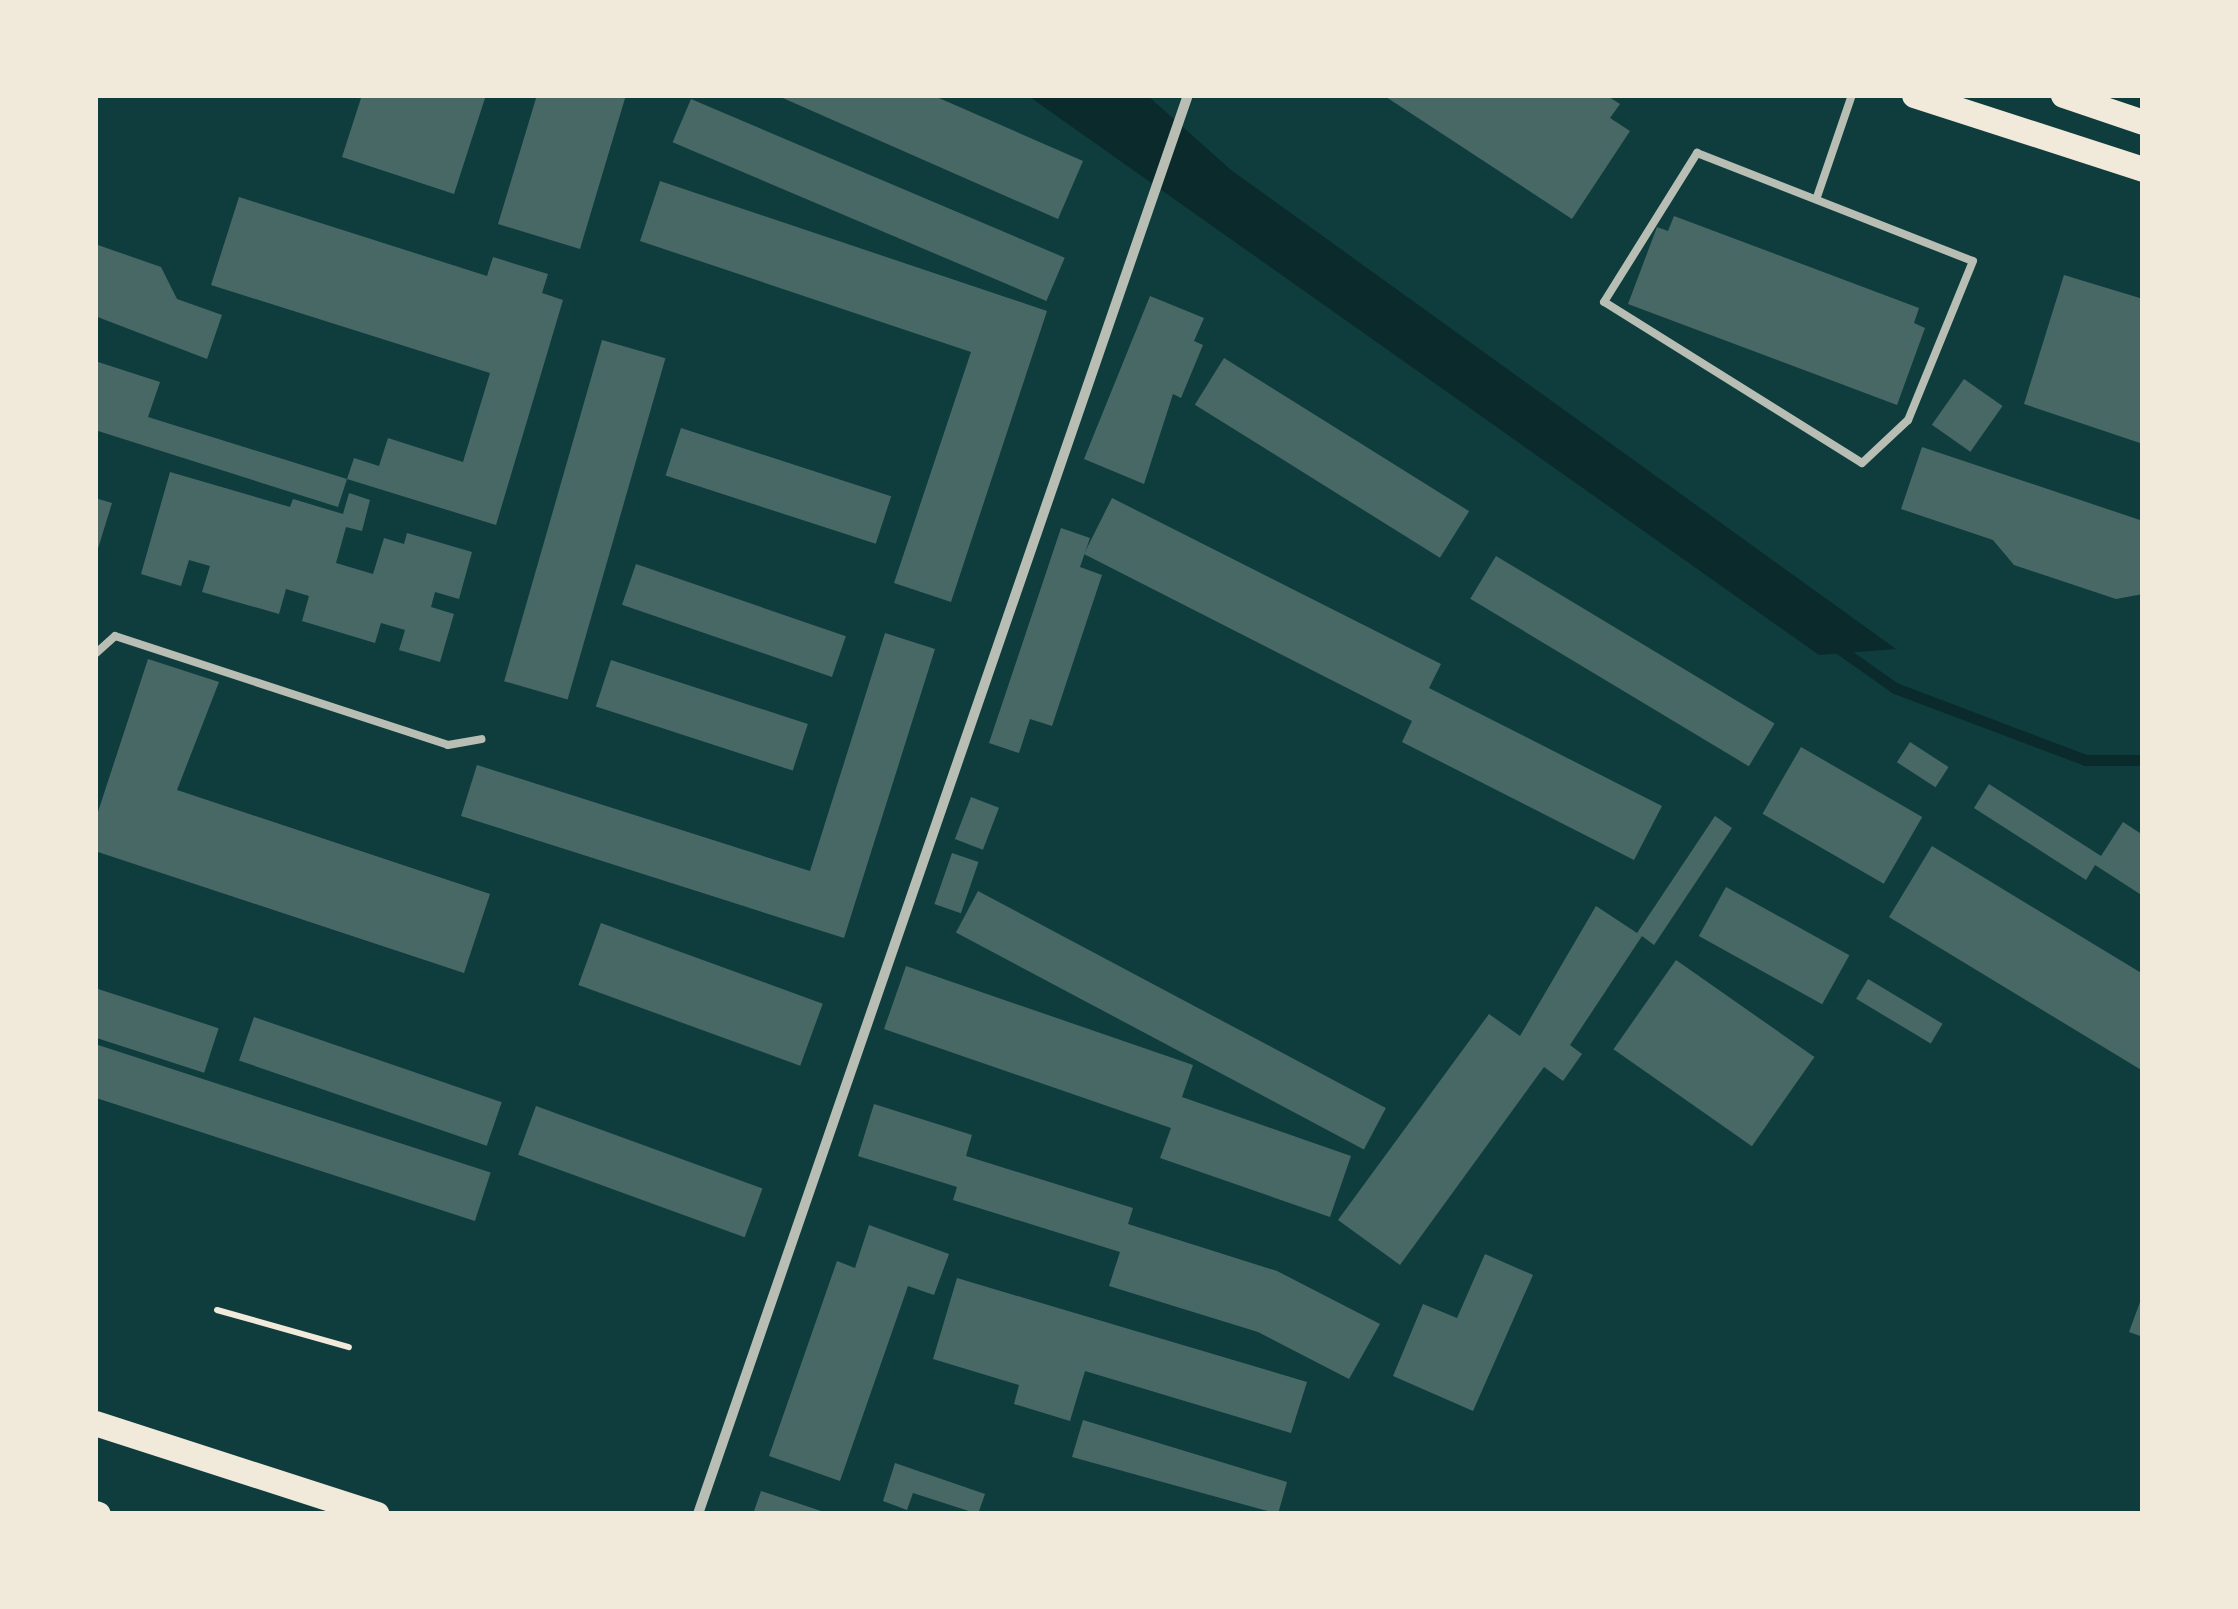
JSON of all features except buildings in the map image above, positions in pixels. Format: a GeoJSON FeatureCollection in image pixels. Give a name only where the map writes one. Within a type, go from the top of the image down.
{"type":"FeatureCollection","features":[{"type":"Feature","properties":{"kind":"main road"},"geometry":{"type":"LineString","coordinates":[[1914,95],[2143,169]]}},
{"type":"Feature","properties":{"kind":"main road"},"geometry":{"type":"LineString","coordinates":[[2063,95],[2143,122]]}},
{"type":"Feature","properties":{"kind":"main road"},"geometry":{"type":"LineString","coordinates":[[95,1423],[377,1514]]}},
{"type":"Feature","properties":{"kind":"street"},"geometry":{"type":"LineString","coordinates":[[698,1514],[1186,98]]}},
{"type":"Feature","properties":{"kind":"lane"},"geometry":{"type":"LineString","coordinates":[[1818,197],[1852,95]]}},
{"type":"Feature","properties":{"kind":"lane"},"geometry":{"type":"LineString","coordinates":[[1697,153],[1818,197],[1973,261],[1908,420],[1862,463],[1604,302],[1697,153]]}},
{"type":"Feature","properties":{"kind":"lane"},"geometry":{"type":"LineString","coordinates":[[95,654],[115,636],[448,745],[481,739]]}},
{"type":"Feature","properties":{"kind":"path"},"geometry":{"type":"LineString","coordinates":[[217,1310],[349,1347]]}},
{"type":"Feature","properties":{"kind":"water"},"geometry":{"type":"Polygon","coordinates":[[[1027,95],[1147,95],[1231,170],[1896,649],[1819,655],[1027,95]]]}},
{"type":"Feature","properties":{"kind":"waterway"},"geometry":{"type":"LineString","coordinates":[[1834,645],[1895,688],[2086,760],[2143,760]]}}]}
